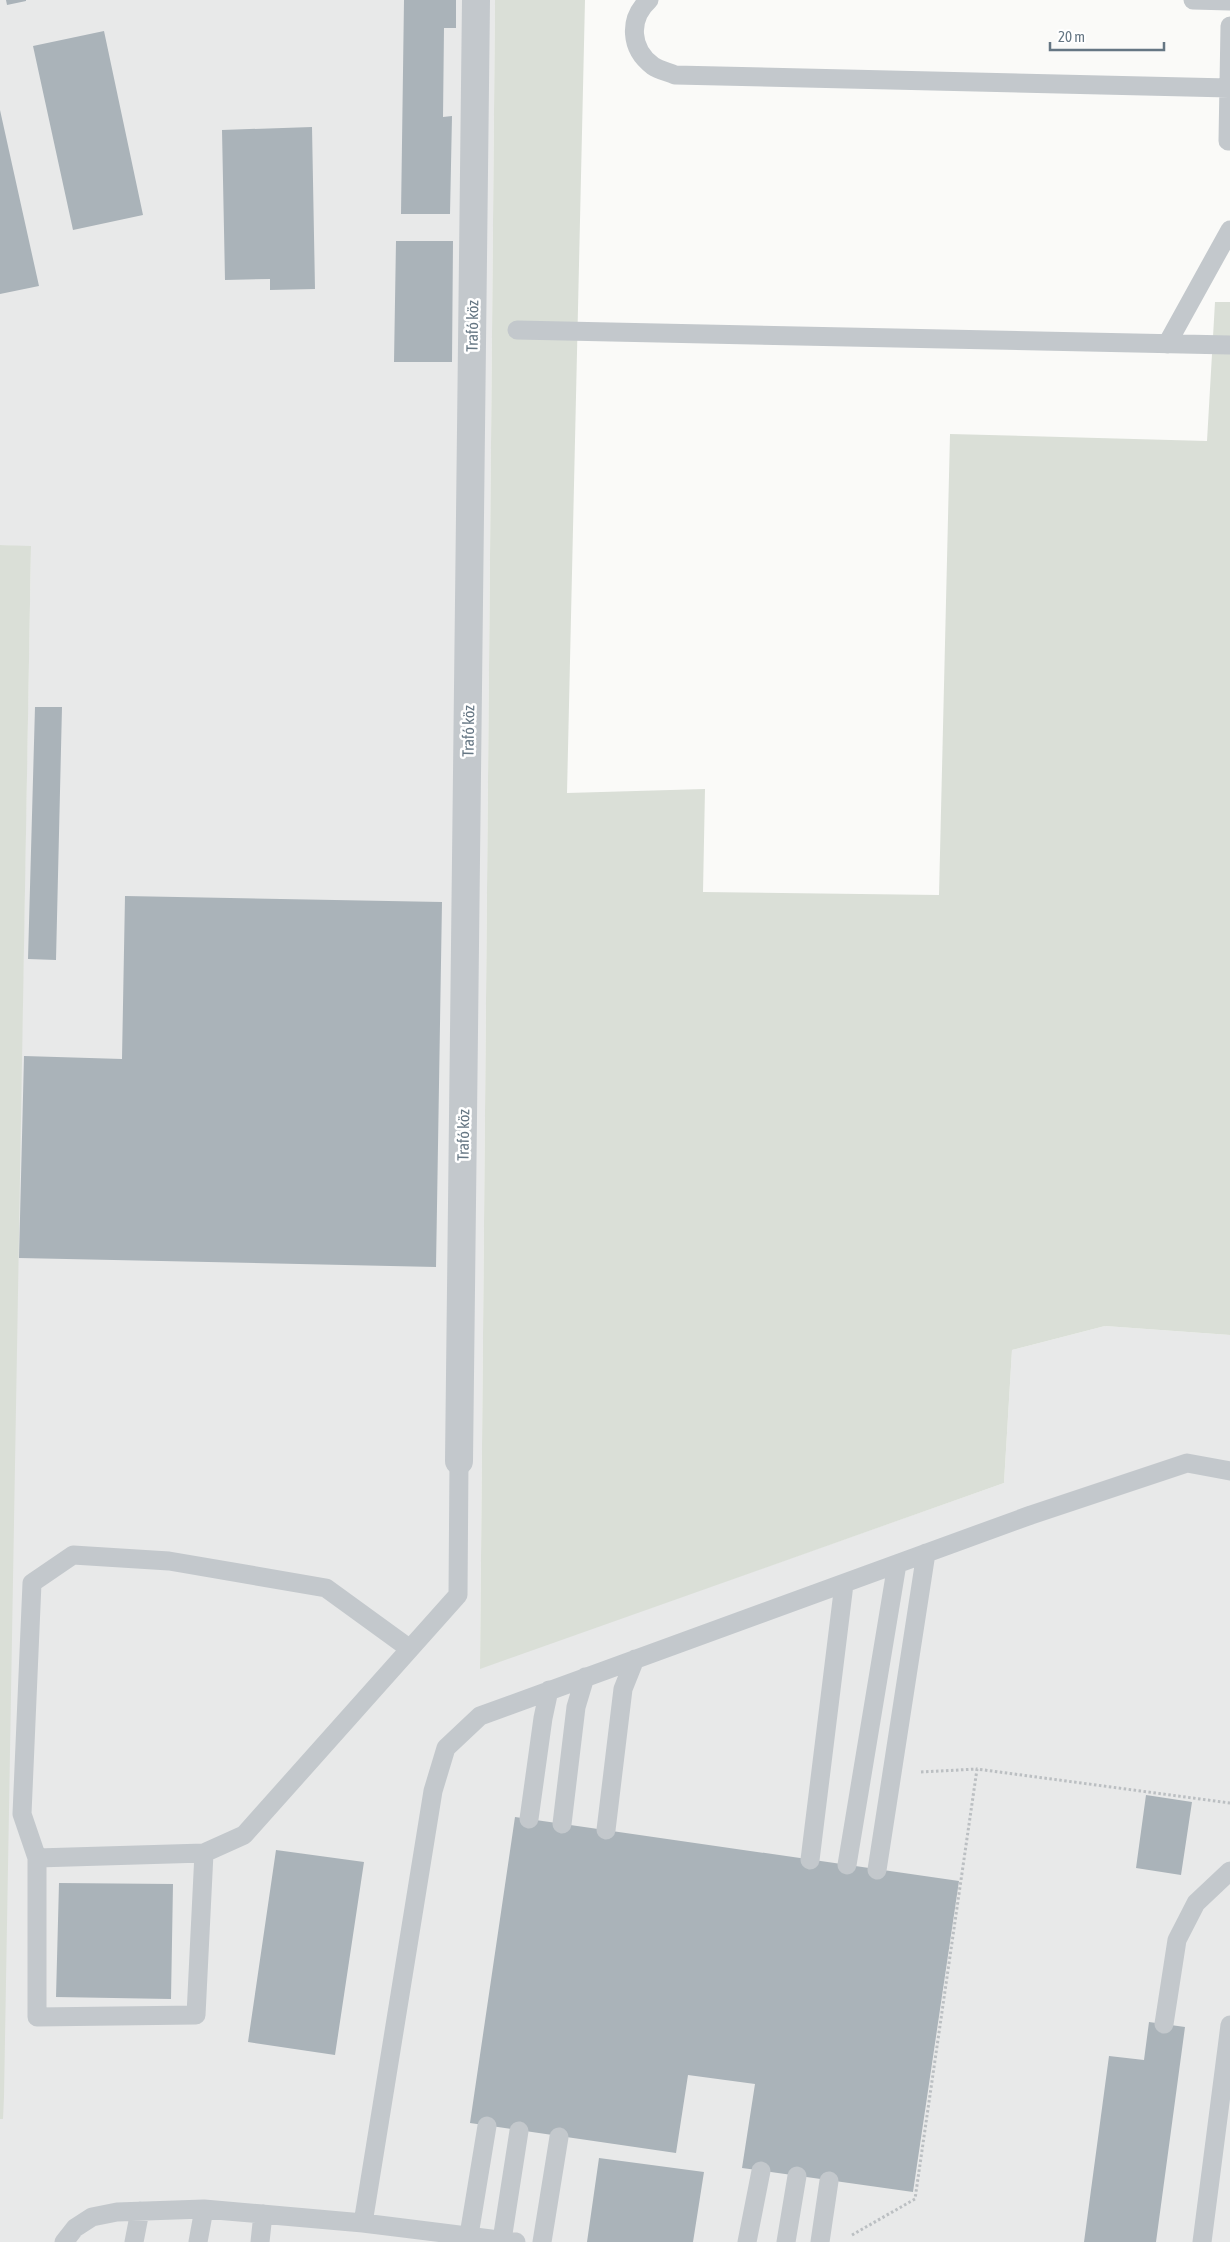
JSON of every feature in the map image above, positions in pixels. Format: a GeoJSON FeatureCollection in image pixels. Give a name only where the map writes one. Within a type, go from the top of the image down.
{"type":"FeatureCollection","features":[{"type":"Feature","properties":{"kind":"street","name":"Trafó köz"},"geometry":{"type":"LineString","coordinates":[[459,1461],[476,0]]}},
{"type":"Feature","properties":{"kind":"lane"},"geometry":{"type":"LineString","coordinates":[[649,0],[642,6],[634,26],[635,46],[654,67],[675,75],[1229,88]]}},
{"type":"Feature","properties":{"kind":"lane"},"geometry":{"type":"LineString","coordinates":[[1193,0],[1230,1]]}},
{"type":"Feature","properties":{"kind":"lane"},"geometry":{"type":"LineString","coordinates":[[1230,26],[1228,141],[1230,141]]}},
{"type":"Feature","properties":{"kind":"lane"},"geometry":{"type":"LineString","coordinates":[[1167,344],[1230,230]]}},
{"type":"Feature","properties":{"kind":"lane"},"geometry":{"type":"LineString","coordinates":[[517,330],[1230,345]]}},
{"type":"Feature","properties":{"kind":"lane"},"geometry":{"type":"LineString","coordinates":[[37,1858],[204,1853],[244,1835],[458,1595],[459,1461]]}},
{"type":"Feature","properties":{"kind":"lane"},"geometry":{"type":"LineString","coordinates":[[363,2224],[433,1791],[446,1748],[480,1716],[926,1553],[1187,1463],[1230,1471]]}},
{"type":"Feature","properties":{"kind":"lane"},"geometry":{"type":"LineString","coordinates":[[877,1870],[926,1553]]}},
{"type":"Feature","properties":{"kind":"lane"},"geometry":{"type":"LineString","coordinates":[[204,1853],[196,2015],[37,2017],[37,1858],[22,1814],[32,1583],[73,1555],[169,1561],[326,1588],[410,1649]]}},
{"type":"Feature","properties":{"kind":"lane"},"geometry":{"type":"LineString","coordinates":[[847,1865],[897,1564]]}},
{"type":"Feature","properties":{"kind":"lane"},"geometry":{"type":"LineString","coordinates":[[810,1860],[844,1584]]}},
{"type":"Feature","properties":{"kind":"lane"},"geometry":{"type":"LineString","coordinates":[[606,1830],[623,1689],[636,1659]]}},
{"type":"Feature","properties":{"kind":"lane"},"geometry":{"type":"LineString","coordinates":[[562,1824],[576,1707],[586,1677]]}},
{"type":"Feature","properties":{"kind":"lane"},"geometry":{"type":"LineString","coordinates":[[529,1819],[543,1718],[550,1690]]}},
{"type":"Feature","properties":{"kind":"lane"},"geometry":{"type":"LineString","coordinates":[[1164,2024],[1176,1940],[1196,1903],[1230,1871]]}},
{"type":"Feature","properties":{"kind":"lane"},"geometry":{"type":"LineString","coordinates":[[1202,2242],[1230,2025]]}},
{"type":"Feature","properties":{"kind":"lane"},"geometry":{"type":"LineString","coordinates":[[469,2235],[487,2126]]}},
{"type":"Feature","properties":{"kind":"lane"},"geometry":{"type":"LineString","coordinates":[[64,2242],[76,2228],[92,2217],[117,2212],[204,2209],[469,2235],[509,2241],[519,2131]]}},
{"type":"Feature","properties":{"kind":"lane"},"geometry":{"type":"LineString","coordinates":[[542,2242],[559,2137]]}},
{"type":"Feature","properties":{"kind":"lane"},"geometry":{"type":"LineString","coordinates":[[747,2242],[761,2171]]}},
{"type":"Feature","properties":{"kind":"lane"},"geometry":{"type":"LineString","coordinates":[[786,2242],[797,2176]]}},
{"type":"Feature","properties":{"kind":"lane"},"geometry":{"type":"LineString","coordinates":[[820,2242],[829,2181]]}},
{"type":"Feature","properties":{"kind":"lane"},"geometry":{"type":"LineString","coordinates":[[198,2242],[204,2209]]}},
{"type":"Feature","properties":{"kind":"lane"},"geometry":{"type":"LineString","coordinates":[[134,2242],[140,2211]]}},
{"type":"Feature","properties":{"kind":"lane"},"geometry":{"type":"LineString","coordinates":[[260,2242],[263,2214]]}},
{"type":"Feature","properties":{"kind":"path"},"geometry":{"type":"LineString","coordinates":[[846,2238],[915,2199],[977,1769]]}},
{"type":"Feature","properties":{"kind":"path"},"geometry":{"type":"LineString","coordinates":[[893,1774],[977,1769],[1230,1803]]}},
{"type":"Feature","properties":{"kind":"shaded area"},"geometry":{"type":"Polygon","coordinates":[[[0,0],[495,0],[480,1668],[1004,1483],[1012,1350],[1105,1326],[1230,1335],[1230,2242],[0,2242],[0,2119],[2,2119],[31,547],[0,545],[0,0]]]}},
{"type":"Feature","properties":{"kind":"shaded area"},"geometry":{"type":"Polygon","coordinates":[[[495,0],[585,0],[567,793],[705,789],[703,892],[939,895],[950,434],[1207,441],[1215,302],[1230,302],[1230,1335],[1105,1326],[1012,1350],[1004,1483],[480,1669],[495,0]]]}},
{"type":"Feature","properties":{"kind":"shaded area"},"geometry":{"type":"Polygon","coordinates":[[[0,545],[31,546],[3,2119],[0,2119],[0,545]]]}},
{"type":"Feature","properties":{"kind":"building"},"geometry":{"type":"Polygon","coordinates":[[[6,0],[26,0],[26,1],[7,5],[6,0]]]}},
{"type":"Feature","properties":{"kind":"building"},"geometry":{"type":"Polygon","coordinates":[[[404,0],[456,0],[456,28],[444,28],[443,117],[452,116],[450,214],[401,214],[404,0]]]}},
{"type":"Feature","properties":{"kind":"building"},"geometry":{"type":"Polygon","coordinates":[[[104,31],[143,215],[73,230],[33,46],[104,31]]]}},
{"type":"Feature","properties":{"kind":"building"},"geometry":{"type":"Polygon","coordinates":[[[0,110],[39,286],[0,294],[0,110]]]}},
{"type":"Feature","properties":{"kind":"building"},"geometry":{"type":"Polygon","coordinates":[[[312,127],[315,289],[270,290],[270,279],[225,280],[222,130],[312,127]]]}},
{"type":"Feature","properties":{"kind":"building"},"geometry":{"type":"Polygon","coordinates":[[[396,241],[453,241],[452,362],[394,362],[396,241]]]}},
{"type":"Feature","properties":{"kind":"building"},"geometry":{"type":"Polygon","coordinates":[[[35,707],[62,707],[56,960],[28,959],[35,707]]]}},
{"type":"Feature","properties":{"kind":"building"},"geometry":{"type":"Polygon","coordinates":[[[125,896],[442,902],[436,1267],[19,1258],[24,1056],[122,1059],[125,896]]]}},
{"type":"Feature","properties":{"kind":"building"},"geometry":{"type":"Polygon","coordinates":[[[1146,1795],[1192,1802],[1181,1875],[1136,1868],[1146,1795]]]}},
{"type":"Feature","properties":{"kind":"building"},"geometry":{"type":"Polygon","coordinates":[[[515,1817],[959,1881],[913,2192],[742,2168],[755,2084],[688,2075],[676,2153],[470,2123],[515,1817]]]}},
{"type":"Feature","properties":{"kind":"building"},"geometry":{"type":"Polygon","coordinates":[[[276,1850],[364,1862],[335,2055],[248,2042],[276,1850]]]}},
{"type":"Feature","properties":{"kind":"building"},"geometry":{"type":"Polygon","coordinates":[[[59,1883],[173,1884],[171,1999],[56,1997],[59,1883]]]}},
{"type":"Feature","properties":{"kind":"building"},"geometry":{"type":"Polygon","coordinates":[[[1149,2022],[1185,2027],[1156,2242],[1084,2242],[1109,2056],[1144,2060],[1149,2022]]]}},
{"type":"Feature","properties":{"kind":"building"},"geometry":{"type":"Polygon","coordinates":[[[599,2158],[704,2172],[693,2242],[587,2242],[599,2158]]]}}]}
